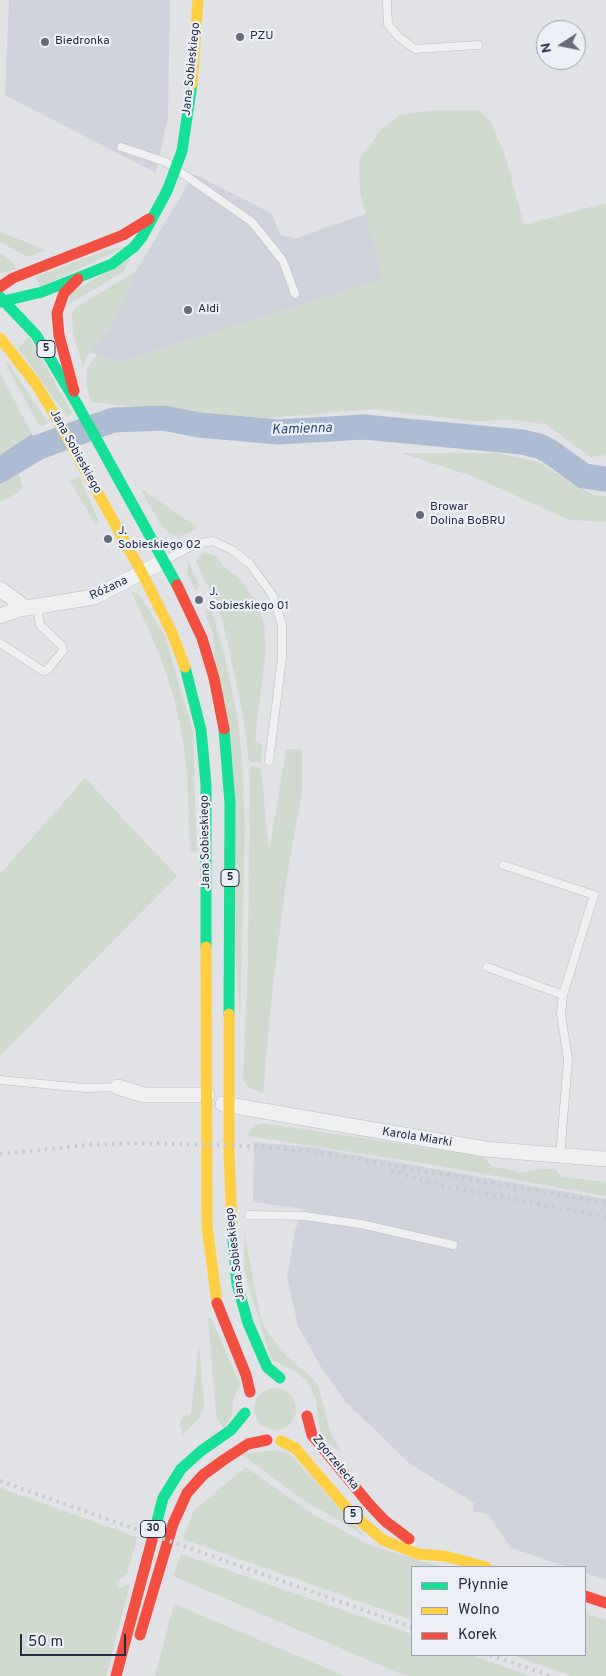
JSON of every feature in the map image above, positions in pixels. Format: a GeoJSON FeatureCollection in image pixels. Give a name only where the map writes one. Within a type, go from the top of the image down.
{"type":"FeatureCollection","features":[{"type":"Feature","properties":{"kind":"main road","name":"Jana Sobieskiego"},"geometry":{"type":"LineString","coordinates":[[2,300],[42,292],[85,275],[112,264],[134,247],[167,191],[182,151],[187,121],[198,0]]}},
{"type":"Feature","properties":{"kind":"main road","name":"Jana Sobieskiego"},"geometry":{"type":"LineString","coordinates":[[0,287],[12,278],[123,235],[150,219]]}},
{"type":"Feature","properties":{"kind":"main road","name":"Jana Sobieskiego"},"geometry":{"type":"LineString","coordinates":[[79,407],[59,335],[57,313],[64,292],[85,275]]}},
{"type":"Feature","properties":{"kind":"main road","name":"Jana Sobieskiego"},"geometry":{"type":"LineString","coordinates":[[0,338],[32,378],[57,419],[142,573],[161,610],[185,666],[202,739],[206,802],[207,1226],[217,1303],[246,1375],[257,1386],[284,1379],[267,1367],[242,1309],[237,1284],[230,1216],[230,811],[226,738],[208,656],[164,561],[79,407],[36,335],[2,300]]}},
{"type":"Feature","properties":{"kind":"main road","name":"5"},"geometry":{"type":"LineString","coordinates":[[245,1413],[245,1406],[257,1386]]}},
{"type":"Feature","properties":{"kind":"main road","name":"Zgorzelecka"},"geometry":{"type":"LineString","coordinates":[[281,1441],[298,1432],[308,1411],[312,1435],[385,1521],[410,1540],[445,1556],[482,1566]]}},
{"type":"Feature","properties":{"kind":"main road"},"geometry":{"type":"LineString","coordinates":[[245,1413],[252,1430],[267,1440]]}},
{"type":"Feature","properties":{"kind":"main road","name":"30"},"geometry":{"type":"LineString","coordinates":[[116,1676],[118,1662],[163,1498],[181,1469],[201,1451],[231,1430],[245,1413]]}},
{"type":"Feature","properties":{"kind":"main road","name":"5"},"geometry":{"type":"LineString","coordinates":[[267,1440],[281,1441]]}},
{"type":"Feature","properties":{"kind":"main road","name":"30"},"geometry":{"type":"LineString","coordinates":[[126,1676],[135,1652],[173,1524],[187,1493],[203,1475],[225,1459],[248,1444],[267,1440]]}},
{"type":"Feature","properties":{"kind":"main road","name":"Zgorzelecka"},"geometry":{"type":"LineString","coordinates":[[281,1441],[295,1448],[347,1508],[383,1540],[418,1554],[445,1556]]}},
{"type":"Feature","properties":{"kind":"main road"},"geometry":{"type":"LineString","coordinates":[[586,1596],[606,1603]]}},
{"type":"Feature","properties":{"kind":"street","name":"Różana"},"geometry":{"type":"LineString","coordinates":[[0,616],[20,609],[94,597],[164,561]]}},
{"type":"Feature","properties":{"kind":"street"},"geometry":{"type":"LineString","coordinates":[[0,589],[19,603],[20,609]]}},
{"type":"Feature","properties":{"kind":"street"},"geometry":{"type":"LineString","coordinates":[[206,1151],[214,1122],[229,1107],[218,1102],[214,1096],[207,1068]]}},
{"type":"Feature","properties":{"kind":"street"},"geometry":{"type":"LineString","coordinates":[[118,1087],[144,1095],[207,1096]]}},
{"type":"Feature","properties":{"kind":"street","name":"Karola Miarki"},"geometry":{"type":"LineString","coordinates":[[229,1107],[430,1141],[560,1157],[606,1159]]}},
{"type":"Feature","properties":{"kind":"lane"},"geometry":{"type":"LineString","coordinates":[[387,0],[388,25],[400,38],[415,49],[478,45]]}},
{"type":"Feature","properties":{"kind":"lane"},"geometry":{"type":"LineString","coordinates":[[121,147],[166,162],[252,222],[284,261],[295,294]]}},
{"type":"Feature","properties":{"kind":"lane"},"geometry":{"type":"LineString","coordinates":[[164,561],[195,544],[213,541],[232,550],[250,564],[274,596],[282,625],[282,658],[270,761]]}},
{"type":"Feature","properties":{"kind":"lane"},"geometry":{"type":"LineString","coordinates":[[0,643],[43,671],[46,670],[63,651],[62,646],[40,625],[37,606]]}},
{"type":"Feature","properties":{"kind":"lane"},"geometry":{"type":"LineString","coordinates":[[503,864],[594,895],[563,995],[561,1014],[568,1060],[560,1157]]}},
{"type":"Feature","properties":{"kind":"lane"},"geometry":{"type":"LineString","coordinates":[[487,967],[563,995]]}},
{"type":"Feature","properties":{"kind":"lane"},"geometry":{"type":"LineString","coordinates":[[0,1080],[85,1088],[118,1087]]}},
{"type":"Feature","properties":{"kind":"lane"},"geometry":{"type":"LineString","coordinates":[[249,1215],[304,1216],[352,1223],[407,1233],[452,1245]]}},
{"type":"Feature","properties":{"kind":"shaded area"},"geometry":{"type":"Polygon","coordinates":[[[9,0],[170,0],[168,116],[156,173],[5,95],[9,0]]]}},
{"type":"Feature","properties":{"kind":"shaded area"},"geometry":{"type":"Polygon","coordinates":[[[435,110],[478,110],[491,122],[506,158],[524,225],[606,203],[606,455],[591,457],[545,424],[514,420],[473,421],[373,409],[269,418],[190,413],[91,402],[86,384],[87,369],[97,354],[117,363],[382,279],[360,192],[359,159],[383,127],[400,115],[435,110]]]}},
{"type":"Feature","properties":{"kind":"shaded area"},"geometry":{"type":"Polygon","coordinates":[[[194,174],[271,213],[281,235],[296,238],[366,214],[383,279],[117,363],[97,354],[89,353],[112,325],[136,271],[194,174]]]}},
{"type":"Feature","properties":{"kind":"shaded area"},"geometry":{"type":"Polygon","coordinates":[[[0,232],[46,250],[28,257],[0,242],[0,232]]]}},
{"type":"Feature","properties":{"kind":"shaded area"},"geometry":{"type":"Polygon","coordinates":[[[127,246],[40,287],[36,277],[106,250],[127,246]]]}},
{"type":"Feature","properties":{"kind":"shaded area"},"geometry":{"type":"Polygon","coordinates":[[[0,253],[12,262],[16,269],[0,273],[0,253]]]}},
{"type":"Feature","properties":{"kind":"shaded area"},"geometry":{"type":"Polygon","coordinates":[[[130,259],[123,272],[69,304],[71,292],[130,259]]]}},
{"type":"Feature","properties":{"kind":"shaded area"},"geometry":{"type":"Polygon","coordinates":[[[136,271],[112,325],[89,353],[83,367],[74,337],[72,313],[75,308],[136,271]]]}},
{"type":"Feature","properties":{"kind":"shaded area"},"geometry":{"type":"Polygon","coordinates":[[[29,337],[72,413],[67,416],[18,348],[29,337]]]}},
{"type":"Feature","properties":{"kind":"shaded area"},"geometry":{"type":"Polygon","coordinates":[[[7,361],[48,423],[42,426],[38,424],[7,366],[7,361]]]}},
{"type":"Feature","properties":{"kind":"shaded area"},"geometry":{"type":"Polygon","coordinates":[[[0,373],[32,434],[0,455],[0,373]]]}},
{"type":"Feature","properties":{"kind":"shaded area"},"geometry":{"type":"Polygon","coordinates":[[[402,453],[497,453],[538,462],[593,495],[606,496],[606,522],[570,520],[472,476],[402,453]]]}},
{"type":"Feature","properties":{"kind":"shaded area"},"geometry":{"type":"Polygon","coordinates":[[[18,472],[23,489],[0,503],[0,484],[18,472]]]}},
{"type":"Feature","properties":{"kind":"shaded area"},"geometry":{"type":"Polygon","coordinates":[[[79,476],[99,522],[95,524],[70,481],[79,476]]]}},
{"type":"Feature","properties":{"kind":"shaded area"},"geometry":{"type":"Polygon","coordinates":[[[140,488],[198,528],[182,536],[170,534],[161,525],[140,488]]]}},
{"type":"Feature","properties":{"kind":"shaded area"},"geometry":{"type":"Polygon","coordinates":[[[204,553],[217,556],[223,566],[240,579],[257,602],[264,624],[266,648],[255,739],[262,746],[261,763],[249,762],[243,715],[225,631],[217,605],[196,562],[198,557],[204,553]]]}},
{"type":"Feature","properties":{"kind":"shaded area"},"geometry":{"type":"Polygon","coordinates":[[[188,561],[200,587],[195,590],[187,573],[188,561]]]}},
{"type":"Feature","properties":{"kind":"shaded area"},"geometry":{"type":"Polygon","coordinates":[[[131,591],[139,594],[165,636],[193,732],[197,852],[190,852],[187,775],[183,741],[174,697],[160,655],[131,591]]]}},
{"type":"Feature","properties":{"kind":"shaded area"},"geometry":{"type":"Polygon","coordinates":[[[211,607],[224,653],[237,716],[242,758],[245,827],[240,1020],[213,634],[204,610],[211,607]]]}},
{"type":"Feature","properties":{"kind":"shaded area"},"geometry":{"type":"Polygon","coordinates":[[[286,750],[302,750],[302,792],[286,881],[272,992],[263,1094],[248,1087],[243,1079],[248,958],[250,766],[261,768],[269,852],[286,750]]]}},
{"type":"Feature","properties":{"kind":"shaded area"},"geometry":{"type":"Polygon","coordinates":[[[85,778],[177,876],[0,1056],[0,874],[85,778]]]}},
{"type":"Feature","properties":{"kind":"shaded area"},"geometry":{"type":"Polygon","coordinates":[[[262,1123],[482,1156],[492,1166],[522,1173],[541,1169],[556,1169],[561,1177],[606,1182],[606,1196],[429,1164],[247,1136],[254,1125],[262,1123]]]}},
{"type":"Feature","properties":{"kind":"shaded area"},"geometry":{"type":"Polygon","coordinates":[[[254,1142],[310,1147],[606,1199],[606,1580],[586,1573],[586,1566],[565,1566],[511,1548],[488,1514],[473,1511],[474,1503],[410,1464],[345,1401],[322,1369],[298,1326],[287,1278],[295,1230],[304,1209],[253,1202],[254,1142]]]}},
{"type":"Feature","properties":{"kind":"shaded area"},"geometry":{"type":"Polygon","coordinates":[[[244,1231],[260,1314],[266,1330],[286,1356],[318,1385],[330,1431],[342,1453],[321,1438],[316,1399],[308,1382],[298,1373],[271,1359],[244,1270],[244,1231]]]}},
{"type":"Feature","properties":{"kind":"shaded area"},"geometry":{"type":"Polygon","coordinates":[[[208,1318],[211,1318],[240,1384],[233,1401],[232,1414],[224,1429],[216,1415],[208,1318]]]}},
{"type":"Feature","properties":{"kind":"shaded area"},"geometry":{"type":"Polygon","coordinates":[[[199,1344],[204,1406],[199,1418],[183,1435],[180,1424],[183,1416],[191,1414],[199,1344]]]}},
{"type":"Feature","properties":{"kind":"shaded area"},"geometry":{"type":"Polygon","coordinates":[[[271,1388],[279,1388],[290,1394],[296,1409],[290,1424],[279,1430],[271,1430],[260,1424],[254,1413],[254,1405],[260,1394],[271,1388]]]}},
{"type":"Feature","properties":{"kind":"shaded area"},"geometry":{"type":"Polygon","coordinates":[[[267,1451],[288,1452],[365,1536],[302,1499],[241,1454],[267,1451]]]}},
{"type":"Feature","properties":{"kind":"shaded area"},"geometry":{"type":"Polygon","coordinates":[[[246,1467],[308,1511],[369,1545],[439,1566],[411,1566],[411,1620],[183,1539],[194,1510],[246,1467]]]}},
{"type":"Feature","properties":{"kind":"shaded area"},"geometry":{"type":"Polygon","coordinates":[[[0,1488],[137,1537],[128,1572],[116,1583],[119,1588],[130,1584],[106,1676],[0,1676],[0,1488]]]}},
{"type":"Feature","properties":{"kind":"shaded area"},"geometry":{"type":"Polygon","coordinates":[[[181,1554],[411,1634],[411,1656],[474,1656],[531,1676],[409,1676],[173,1576],[181,1554]]]}},
{"type":"Feature","properties":{"kind":"shaded area"},"geometry":{"type":"Polygon","coordinates":[[[174,1604],[345,1676],[155,1676],[174,1604]]]}},
{"type":"Feature","properties":{"kind":"shaded area"},"geometry":{"type":"Polygon","coordinates":[[[586,1614],[606,1620],[606,1676],[572,1676],[515,1656],[586,1656],[586,1614]]]}},
{"type":"Feature","properties":{"kind":"water"},"geometry":{"type":"Polygon","coordinates":[[[32,434],[44,457],[0,484],[0,455],[32,434]]]}},
{"type":"Feature","properties":{"kind":"waterway","name":"Kamienna"},"geometry":{"type":"LineString","coordinates":[[0,470],[39,447],[113,420],[163,418],[199,425],[278,432],[364,427],[522,442],[539,446],[549,451],[584,476],[606,479]]}},
{"type":"Feature","properties":{"kind":"railway"},"geometry":{"type":"LineString","coordinates":[[0,1154],[88,1145],[136,1143],[252,1146],[310,1151],[606,1203]]}},
{"type":"Feature","properties":{"kind":"railway"},"geometry":{"type":"LineString","coordinates":[[391,1171],[444,1186],[606,1217]]}},
{"type":"Feature","properties":{"kind":"railway"},"geometry":{"type":"LineString","coordinates":[[0,1481],[411,1627]]}},
{"type":"Feature","properties":{"kind":"railway"},"geometry":{"type":"LineString","coordinates":[[493,1656],[551,1676]]}},
{"type":"Feature","properties":{"kind":"traffic: fast"},"geometry":{"type":"LineString","coordinates":[[0,302],[42,292],[112,264],[134,247],[142,237],[167,191],[182,151],[192,84]]}},
{"type":"Feature","properties":{"kind":"traffic: fast"},"geometry":{"type":"LineString","coordinates":[[0,297],[36,335],[77,404],[177,585]]}},
{"type":"Feature","properties":{"kind":"traffic: fast"},"geometry":{"type":"LineString","coordinates":[[185,667],[201,730],[206,784],[206,947]]}},
{"type":"Feature","properties":{"kind":"traffic: fast"},"geometry":{"type":"LineString","coordinates":[[224,729],[230,803],[229,1014]]}},
{"type":"Feature","properties":{"kind":"traffic: fast"},"geometry":{"type":"LineString","coordinates":[[232,1230],[237,1284],[248,1323],[267,1367],[280,1378]]}},
{"type":"Feature","properties":{"kind":"traffic: fast"},"geometry":{"type":"LineString","coordinates":[[156,1525],[163,1498],[181,1469],[201,1451],[231,1430],[245,1413]]}},
{"type":"Feature","properties":{"kind":"traffic: slow"},"geometry":{"type":"LineString","coordinates":[[192,84],[198,0]]}},
{"type":"Feature","properties":{"kind":"traffic: slow"},"geometry":{"type":"LineString","coordinates":[[0,338],[36,384],[57,419],[142,573],[172,633],[185,667]]}},
{"type":"Feature","properties":{"kind":"traffic: slow"},"geometry":{"type":"LineString","coordinates":[[206,947],[207,1226],[217,1303]]}},
{"type":"Feature","properties":{"kind":"traffic: slow"},"geometry":{"type":"LineString","coordinates":[[229,1014],[229,1151],[232,1230]]}},
{"type":"Feature","properties":{"kind":"traffic: slow"},"geometry":{"type":"LineString","coordinates":[[281,1441],[295,1448],[351,1513],[383,1540],[418,1554],[445,1556],[482,1566]]}},
{"type":"Feature","properties":{"kind":"traffic: jam"},"geometry":{"type":"LineString","coordinates":[[0,287],[13,278],[123,235],[149,219]]}},
{"type":"Feature","properties":{"kind":"traffic: jam"},"geometry":{"type":"LineString","coordinates":[[74,391],[59,335],[57,313],[64,293],[78,279]]}},
{"type":"Feature","properties":{"kind":"traffic: jam"},"geometry":{"type":"LineString","coordinates":[[177,585],[202,638],[214,678],[224,729]]}},
{"type":"Feature","properties":{"kind":"traffic: jam"},"geometry":{"type":"LineString","coordinates":[[217,1303],[246,1375],[250,1392]]}},
{"type":"Feature","properties":{"kind":"traffic: jam"},"geometry":{"type":"LineString","coordinates":[[307,1416],[312,1435],[369,1504],[385,1521],[409,1539]]}},
{"type":"Feature","properties":{"kind":"traffic: jam"},"geometry":{"type":"LineString","coordinates":[[140,1635],[173,1524],[187,1493],[203,1475],[225,1459],[248,1444],[267,1440]]}},
{"type":"Feature","properties":{"kind":"traffic: jam"},"geometry":{"type":"LineString","coordinates":[[116,1676],[156,1525]]}},
{"type":"Feature","properties":{"kind":"traffic: jam"},"geometry":{"type":"LineString","coordinates":[[586,1596],[606,1603]]}},
{"type":"Feature","properties":{"kind":"place","name":"PZU"},"geometry":{"type":"Point","coordinates":[240,37]}},
{"type":"Feature","properties":{"kind":"place","name":"Biedronka"},"geometry":{"type":"Point","coordinates":[45,42]}},
{"type":"Feature","properties":{"kind":"place","name":"Aldi"},"geometry":{"type":"Point","coordinates":[188,310]}},
{"type":"Feature","properties":{"kind":"place","name":"Browar Dolina BoBRU"},"geometry":{"type":"Point","coordinates":[420,515]}},
{"type":"Feature","properties":{"kind":"place","name":"J. Sobieskiego 02"},"geometry":{"type":"Point","coordinates":[108,539]}},
{"type":"Feature","properties":{"kind":"place","name":"J. Sobieskiego 01"},"geometry":{"type":"Point","coordinates":[199,600]}}]}
